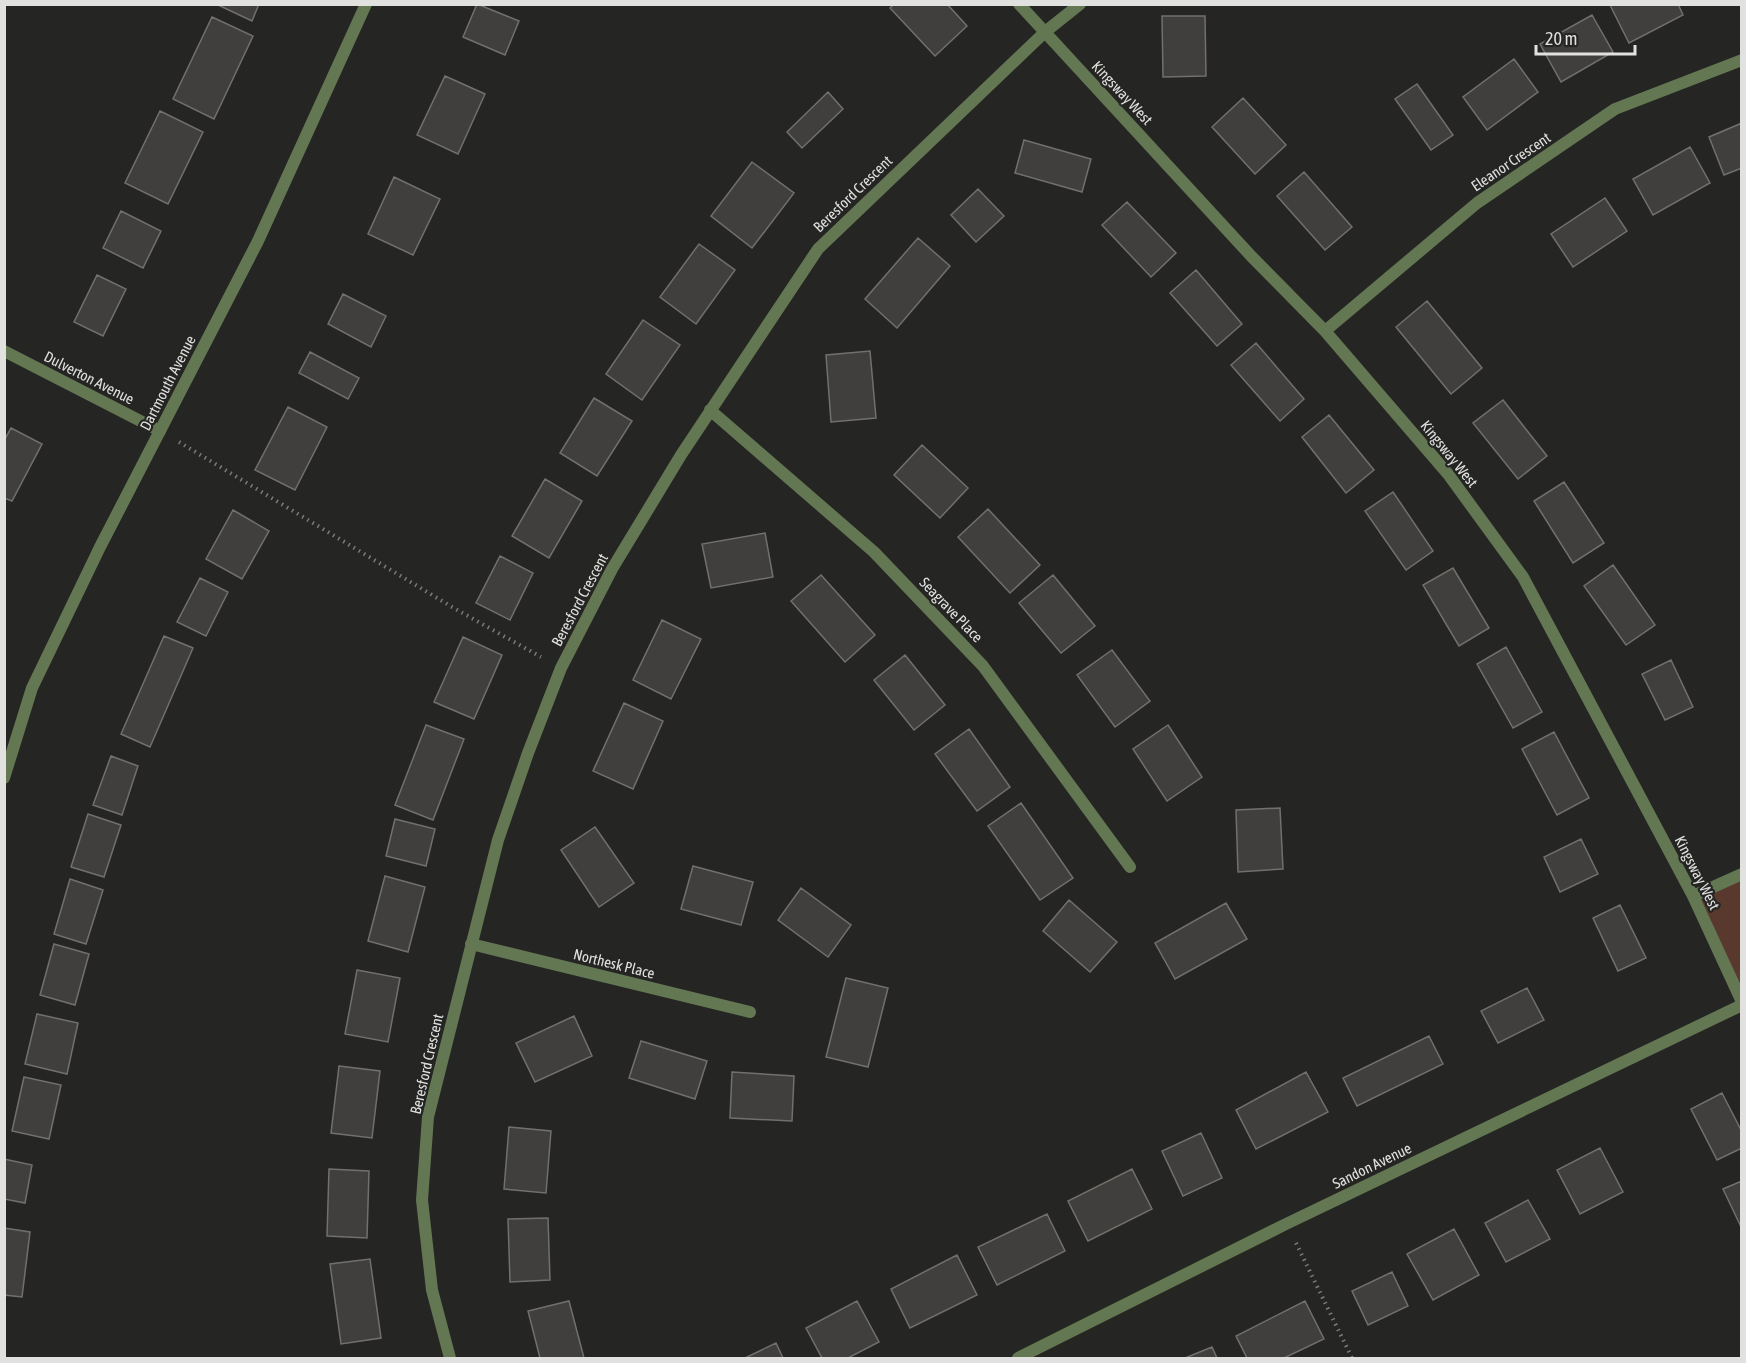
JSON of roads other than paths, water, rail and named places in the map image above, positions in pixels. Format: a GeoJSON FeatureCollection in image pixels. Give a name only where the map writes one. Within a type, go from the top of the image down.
{"type":"FeatureCollection","features":[{"type":"Feature","properties":{"kind":"street","name":"Dartmouth Avenue"},"geometry":{"type":"LineString","coordinates":[[4,778],[32,688],[258,241],[366,4]]}},
{"type":"Feature","properties":{"kind":"street","name":"Kingsway West"},"geometry":{"type":"LineString","coordinates":[[1019,4],[1324,331],[1448,474],[1524,577],[1693,896],[1742,1003]]}},
{"type":"Feature","properties":{"kind":"street","name":"Beresford Crescent"},"geometry":{"type":"LineString","coordinates":[[450,1359],[432,1290],[422,1200],[429,1117],[498,840],[561,668],[612,569],[710,410],[818,249],[1045,32],[1080,4]]}},
{"type":"Feature","properties":{"kind":"street","name":"Eleanor Crescent"},"geometry":{"type":"LineString","coordinates":[[1324,331],[1478,203],[1615,109],[1742,60]]}},
{"type":"Feature","properties":{"kind":"street","name":"Dulverton Avenue"},"geometry":{"type":"LineString","coordinates":[[4,351],[160,431]]}},
{"type":"Feature","properties":{"kind":"street","name":"Seagrave Place"},"geometry":{"type":"LineString","coordinates":[[710,410],[874,552],[983,666],[1130,867]]}},
{"type":"Feature","properties":{"kind":"street"},"geometry":{"type":"LineString","coordinates":[[1693,896],[1742,873]]}},
{"type":"Feature","properties":{"kind":"street","name":"Northesk Place"},"geometry":{"type":"LineString","coordinates":[[471,944],[750,1012]]}},
{"type":"Feature","properties":{"kind":"street","name":"Sandon Avenue"},"geometry":{"type":"LineString","coordinates":[[1018,1359],[1286,1224],[1742,1003]]}}]}
